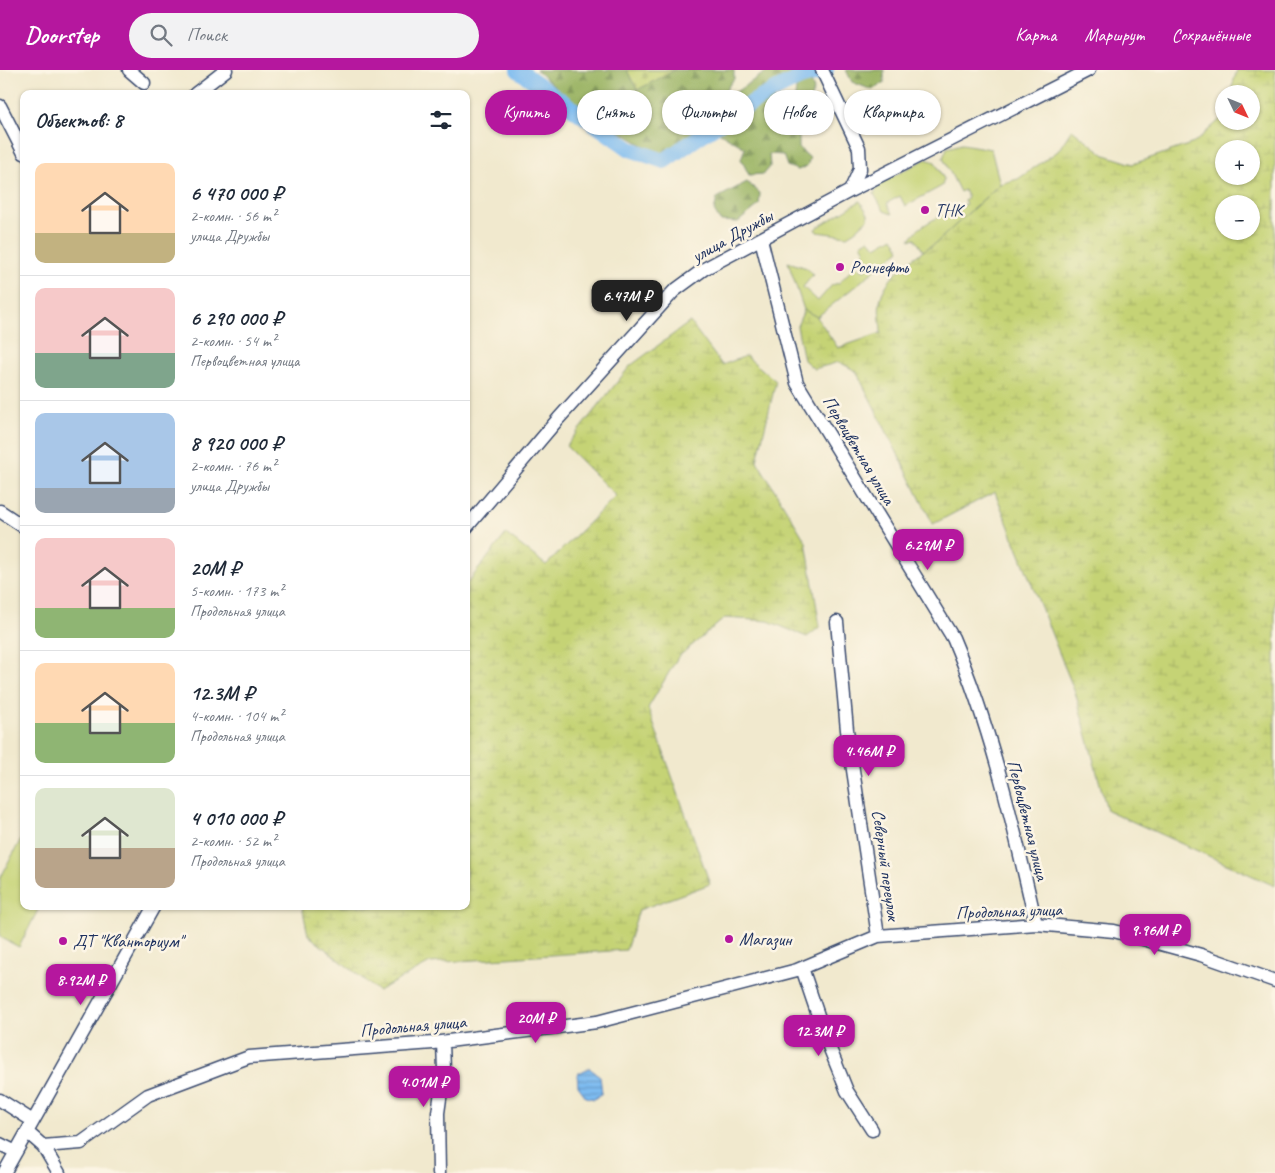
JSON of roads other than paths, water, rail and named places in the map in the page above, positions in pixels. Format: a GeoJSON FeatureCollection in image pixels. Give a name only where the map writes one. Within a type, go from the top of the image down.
{"type":"FeatureCollection","features":[{"type":"Feature","properties":{"kind":"street"},"geometry":{"type":"LineString","coordinates":[[129,70],[144,83]]}},
{"type":"Feature","properties":{"kind":"street"},"geometry":{"type":"LineString","coordinates":[[200,90],[226,70]]}},
{"type":"Feature","properties":{"kind":"street","name":"улица Дружбы"},"geometry":{"type":"LineString","coordinates":[[470,523],[559,418],[674,291],[704,269],[850,191],[1089,70]]}},
{"type":"Feature","properties":{"kind":"street"},"geometry":{"type":"LineString","coordinates":[[825,76],[860,148],[860,169],[850,191]]}},
{"type":"Feature","properties":{"kind":"street"},"geometry":{"type":"LineString","coordinates":[[0,106],[20,145]]}},
{"type":"Feature","properties":{"kind":"street","name":"Первоцветная улица"},"geometry":{"type":"LineString","coordinates":[[761,239],[798,383],[953,638],[969,676],[1007,798],[1036,924]]}},
{"type":"Feature","properties":{"kind":"street"},"geometry":{"type":"LineString","coordinates":[[0,510],[20,524]]}},
{"type":"Feature","properties":{"kind":"street","name":"Северный переулок"},"geometry":{"type":"LineString","coordinates":[[837,622],[848,730],[878,936]]}},
{"type":"Feature","properties":{"kind":"street"},"geometry":{"type":"LineString","coordinates":[[4,1173],[152,910]]}},
{"type":"Feature","properties":{"kind":"street","name":"Продольная улица"},"geometry":{"type":"LineString","coordinates":[[43,1146],[82,1143],[148,1095],[249,1057],[444,1042],[597,1022],[802,968],[878,936],[1036,924],[1114,931],[1201,954],[1275,981]]}},
{"type":"Feature","properties":{"kind":"street"},"geometry":{"type":"LineString","coordinates":[[802,968],[826,1039],[847,1091],[872,1130]]}},
{"type":"Feature","properties":{"kind":"street"},"geometry":{"type":"LineString","coordinates":[[439,1173],[438,1113],[444,1070],[444,1042]]}},
{"type":"Feature","properties":{"kind":"street"},"geometry":{"type":"LineString","coordinates":[[0,1100],[30,1127],[59,1173]]}},
{"type":"Feature","properties":{"kind":"street"},"geometry":{"type":"LineString","coordinates":[[0,1144],[16,1152]]}},
{"type":"Feature","properties":{"kind":"water"},"geometry":{"type":"Polygon","coordinates":[[[589,1068],[600,1076],[602,1093],[594,1099],[586,1097],[578,1086],[577,1074],[589,1068]]]}},
{"type":"Feature","properties":{"kind":"waterway"},"geometry":{"type":"LineString","coordinates":[[518,70],[630,149],[664,161],[730,116],[782,86],[826,70]]}},
{"type":"Feature","properties":{"kind":"place","name":"ТНК"},"geometry":{"type":"Point","coordinates":[925,210]}},
{"type":"Feature","properties":{"kind":"place","name":"Роснефть"},"geometry":{"type":"Point","coordinates":[840,267]}},
{"type":"Feature","properties":{"kind":"place","name":"Магазин"},"geometry":{"type":"Point","coordinates":[729,939]}},
{"type":"Feature","properties":{"kind":"place","name":"ДТ \"Кванториум\""},"geometry":{"type":"Point","coordinates":[63,941]}}]}
